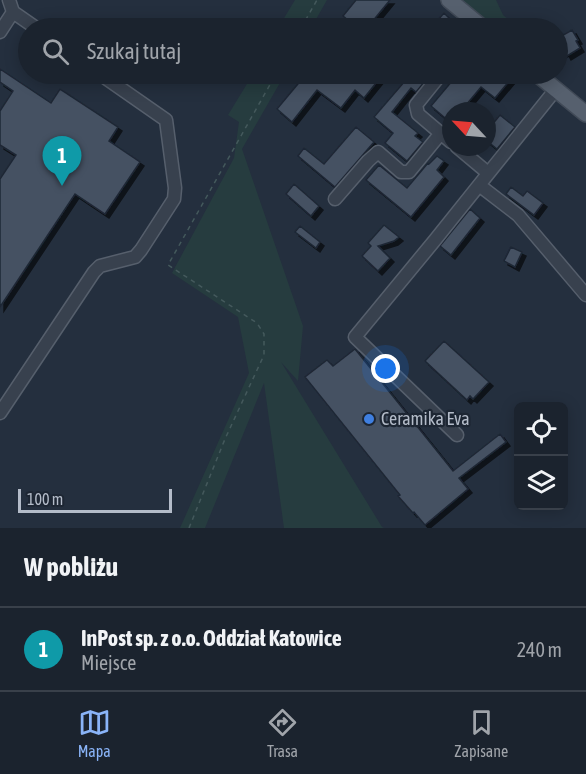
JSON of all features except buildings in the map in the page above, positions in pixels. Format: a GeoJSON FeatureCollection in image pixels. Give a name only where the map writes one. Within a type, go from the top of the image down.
{"type":"FeatureCollection","features":[{"type":"Feature","properties":{"kind":"main road"},"geometry":{"type":"LineString","coordinates":[[449,0],[471,18]]}},
{"type":"Feature","properties":{"kind":"main road"},"geometry":{"type":"LineString","coordinates":[[550,84],[586,114]]}},
{"type":"Feature","properties":{"kind":"lane"},"geometry":{"type":"LineString","coordinates":[[9,0],[14,12],[22,18]]}},
{"type":"Feature","properties":{"kind":"lane"},"geometry":{"type":"LineString","coordinates":[[0,32],[14,12]]}},
{"type":"Feature","properties":{"kind":"lane"},"geometry":{"type":"LineString","coordinates":[[0,413],[94,272],[100,266],[135,257],[174,200],[175,188],[166,120],[114,84]]}},
{"type":"Feature","properties":{"kind":"lane"},"geometry":{"type":"LineString","coordinates":[[433,84],[416,105],[418,114],[442,135]]}},
{"type":"Feature","properties":{"kind":"lane"},"geometry":{"type":"LineString","coordinates":[[457,435],[355,337],[556,89]]}},
{"type":"Feature","properties":{"kind":"lane"},"geometry":{"type":"LineString","coordinates":[[335,199],[378,152],[401,172],[409,172],[442,142]]}},
{"type":"Feature","properties":{"kind":"lane"},"geometry":{"type":"LineString","coordinates":[[468,156],[488,173]]}},
{"type":"Feature","properties":{"kind":"lane"},"geometry":{"type":"LineString","coordinates":[[479,185],[518,215],[586,295]]}},
{"type":"Feature","properties":{"kind":"path"},"geometry":{"type":"LineString","coordinates":[[307,18],[317,0]]}},
{"type":"Feature","properties":{"kind":"path"},"geometry":{"type":"LineString","coordinates":[[189,528],[225,439],[264,355],[264,334],[257,323],[168,265],[270,84]]}},
{"type":"Feature","properties":{"kind":"green space"},"geometry":{"type":"Polygon","coordinates":[[[295,0],[327,0],[317,18],[284,18],[295,0]]]}},
{"type":"Feature","properties":{"kind":"green space"},"geometry":{"type":"Polygon","coordinates":[[[458,0],[496,0],[507,18],[480,18],[458,0]]]}},
{"type":"Feature","properties":{"kind":"green space"},"geometry":{"type":"Polygon","coordinates":[[[247,84],[279,84],[242,149],[303,326],[298,381],[281,362],[384,528],[284,528],[264,383],[205,528],[180,528],[249,373],[238,317],[172,273],[234,158],[239,122],[228,115],[247,84]]]}},
{"type":"Feature","properties":{"kind":"place","name":"InPost sp. z o.o. Oddział Katowice"},"geometry":{"type":"Point","coordinates":[62,186]}},
{"type":"Feature","properties":{"kind":"place","name":"Ceramika Eva"},"geometry":{"type":"Point","coordinates":[369,419]}}]}
